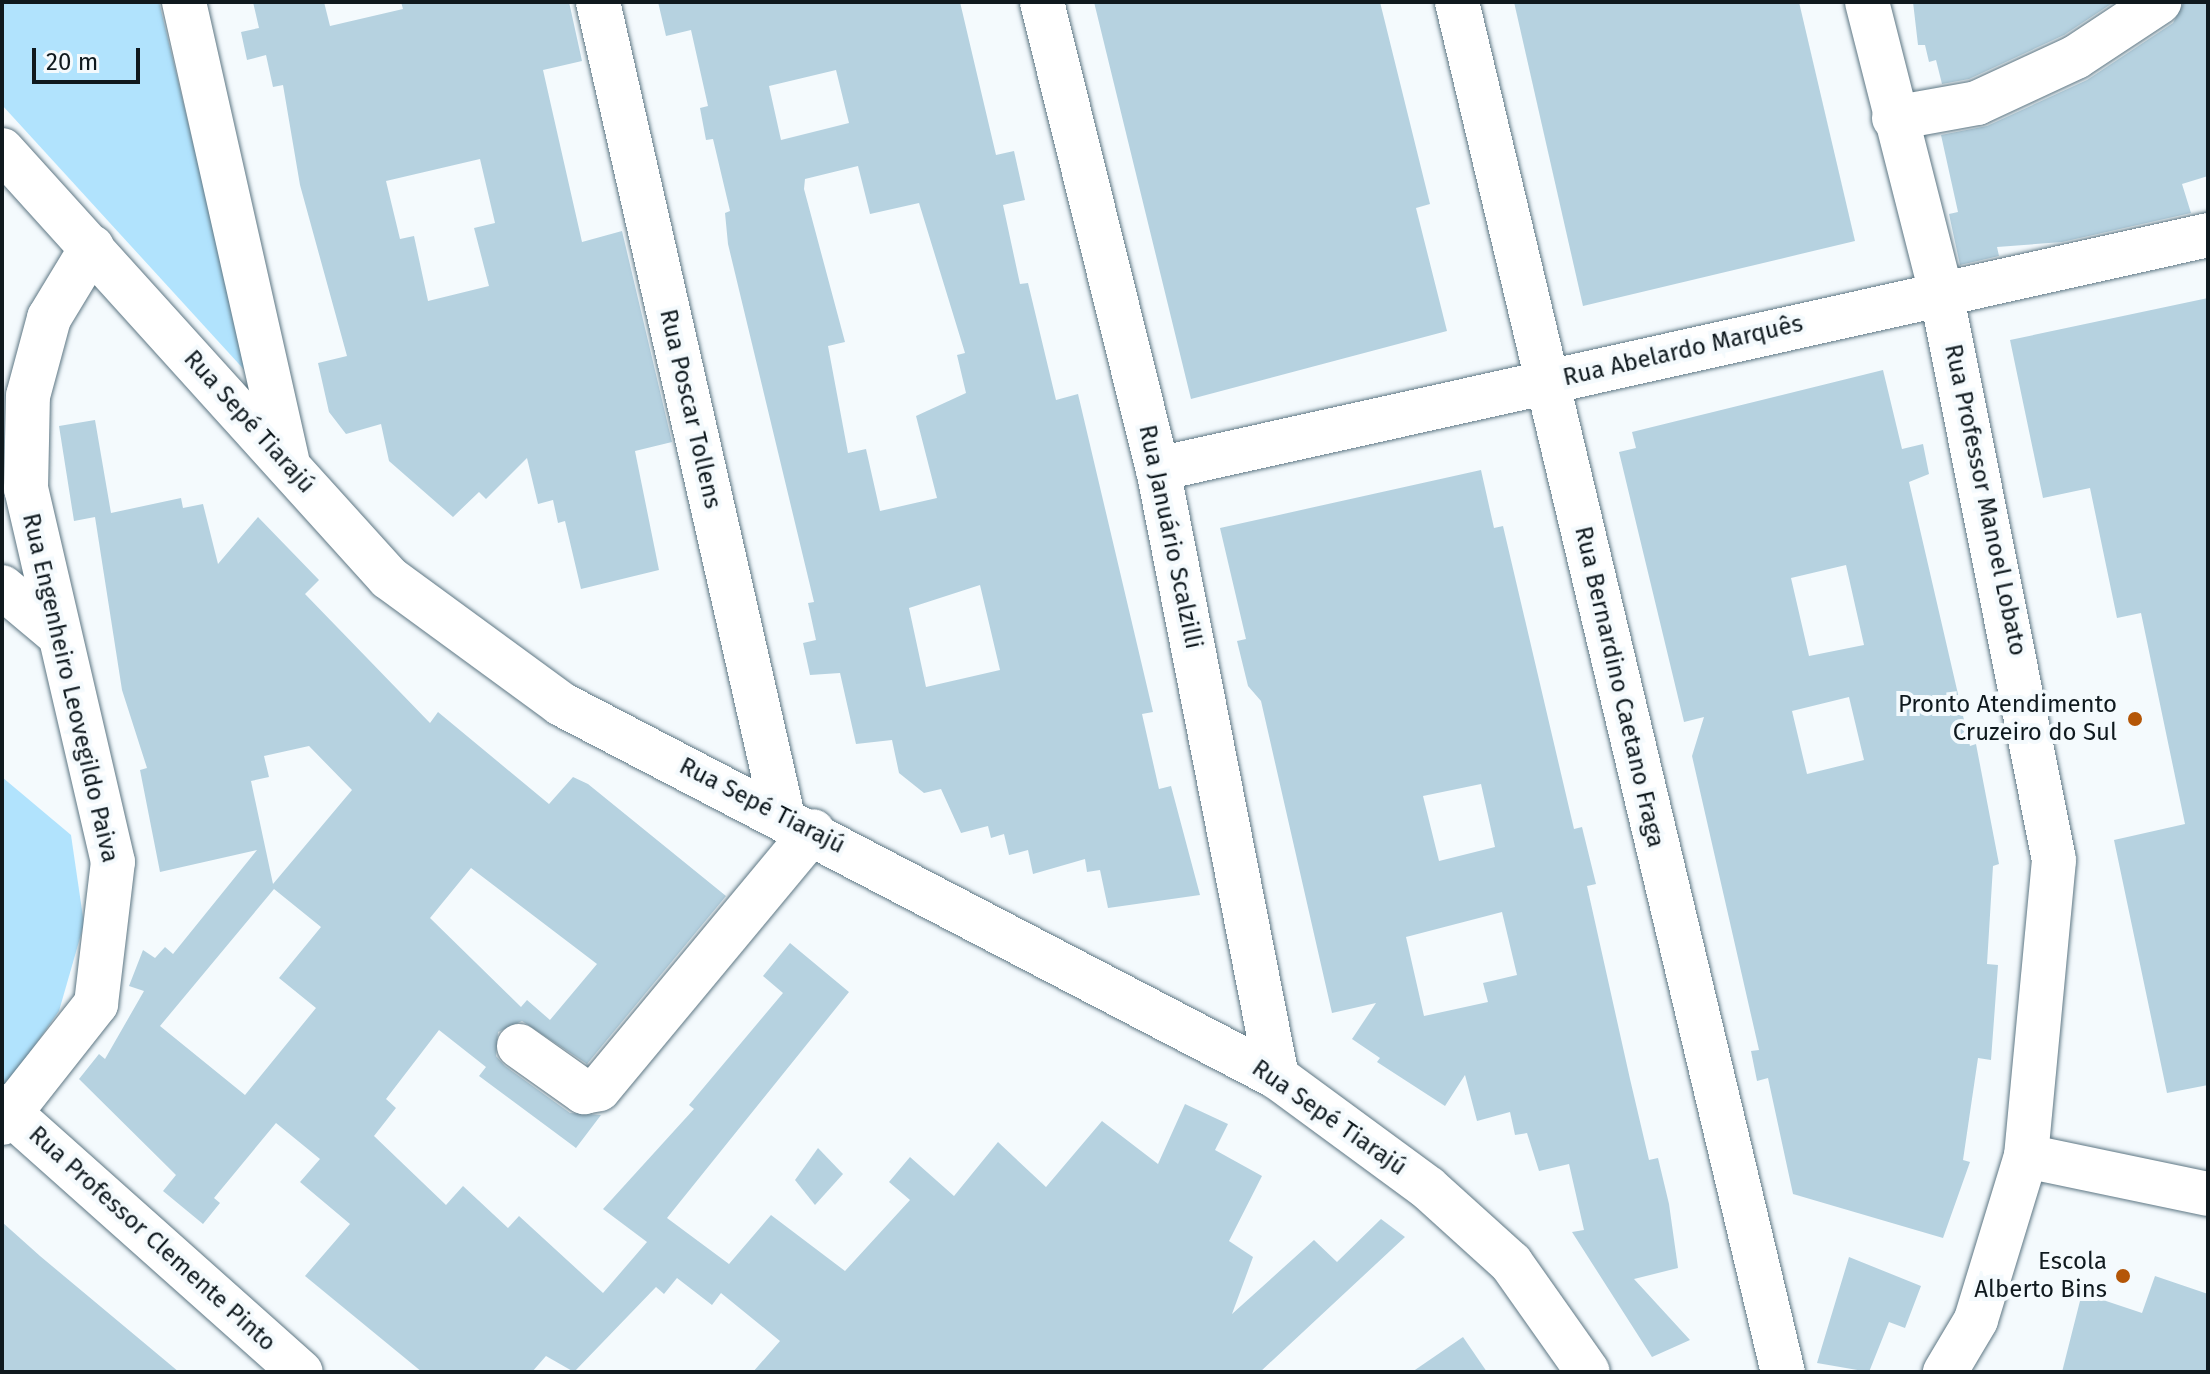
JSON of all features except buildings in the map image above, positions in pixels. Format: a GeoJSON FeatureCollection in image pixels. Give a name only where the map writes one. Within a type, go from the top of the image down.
{"type":"FeatureCollection","features":[{"type":"Feature","properties":{"kind":"street"},"geometry":{"type":"LineString","coordinates":[[184,2],[288,465]]}},
{"type":"Feature","properties":{"kind":"street","name":"Rua Poscar Tollens"},"geometry":{"type":"LineString","coordinates":[[598,2],[798,824]]}},
{"type":"Feature","properties":{"kind":"street","name":"Rua Januário Scalzilli"},"geometry":{"type":"LineString","coordinates":[[1042,2],[1158,469],[1277,1077]]}},
{"type":"Feature","properties":{"kind":"street","name":"Rua Bernardino Caetano Fraga"},"geometry":{"type":"LineString","coordinates":[[1457,2],[1783,1372]]}},
{"type":"Feature","properties":{"kind":"street","name":"Rua Professor Manoel Lobato"},"geometry":{"type":"LineString","coordinates":[[1867,2],[1894,118],[1941,292],[2054,860],[2026,1156],[1976,1320],[1945,1372]]}},
{"type":"Feature","properties":{"kind":"street"},"geometry":{"type":"LineString","coordinates":[[1894,118],[1977,103],[2076,57],[2159,2]]}},
{"type":"Feature","properties":{"kind":"street","name":"Rua Sepé Tiarajú"},"geometry":{"type":"LineString","coordinates":[[2,150],[389,578],[561,704],[798,824],[1277,1077],[1428,1188],[1511,1263],[1588,1372]]}},
{"type":"Feature","properties":{"kind":"street","name":"Rua Abelardo Marquês"},"geometry":{"type":"LineString","coordinates":[[1158,469],[1941,292],[2208,235]]}},
{"type":"Feature","properties":{"kind":"street","name":"Rua Engenheiro Leovegildo Paiva"},"geometry":{"type":"LineString","coordinates":[[6,1114],[96,1004],[113,862],[26,489],[28,396],[49,318],[92,247]]}},
{"type":"Feature","properties":{"kind":"street"},"geometry":{"type":"LineString","coordinates":[[2,587],[58,634]]}},
{"type":"Feature","properties":{"kind":"street"},"geometry":{"type":"LineString","coordinates":[[519,1046],[584,1092],[599,1089],[798,824]]}},
{"type":"Feature","properties":{"kind":"street","name":"Rua Professor Clemente Pinto"},"geometry":{"type":"LineString","coordinates":[[6,1114],[301,1372]]}},
{"type":"Feature","properties":{"kind":"street"},"geometry":{"type":"LineString","coordinates":[[2026,1156],[2208,1194]]}},
{"type":"Feature","properties":{"kind":"shaded area"},"geometry":{"type":"Polygon","coordinates":[[[2,2],[159,2],[249,375],[2,105],[2,2]]]}},
{"type":"Feature","properties":{"kind":"shaded area"},"geometry":{"type":"Polygon","coordinates":[[[2,777],[71,835],[84,924],[59,1011],[4,1089],[2,777]]]}},
{"type":"Feature","properties":{"kind":"place","name":"Pronto Atendimento Cruzeiro do Sul"},"geometry":{"type":"Point","coordinates":[2135,719]}},
{"type":"Feature","properties":{"kind":"place","name":"Escola Alberto Bins"},"geometry":{"type":"Point","coordinates":[2123,1276]}}]}
